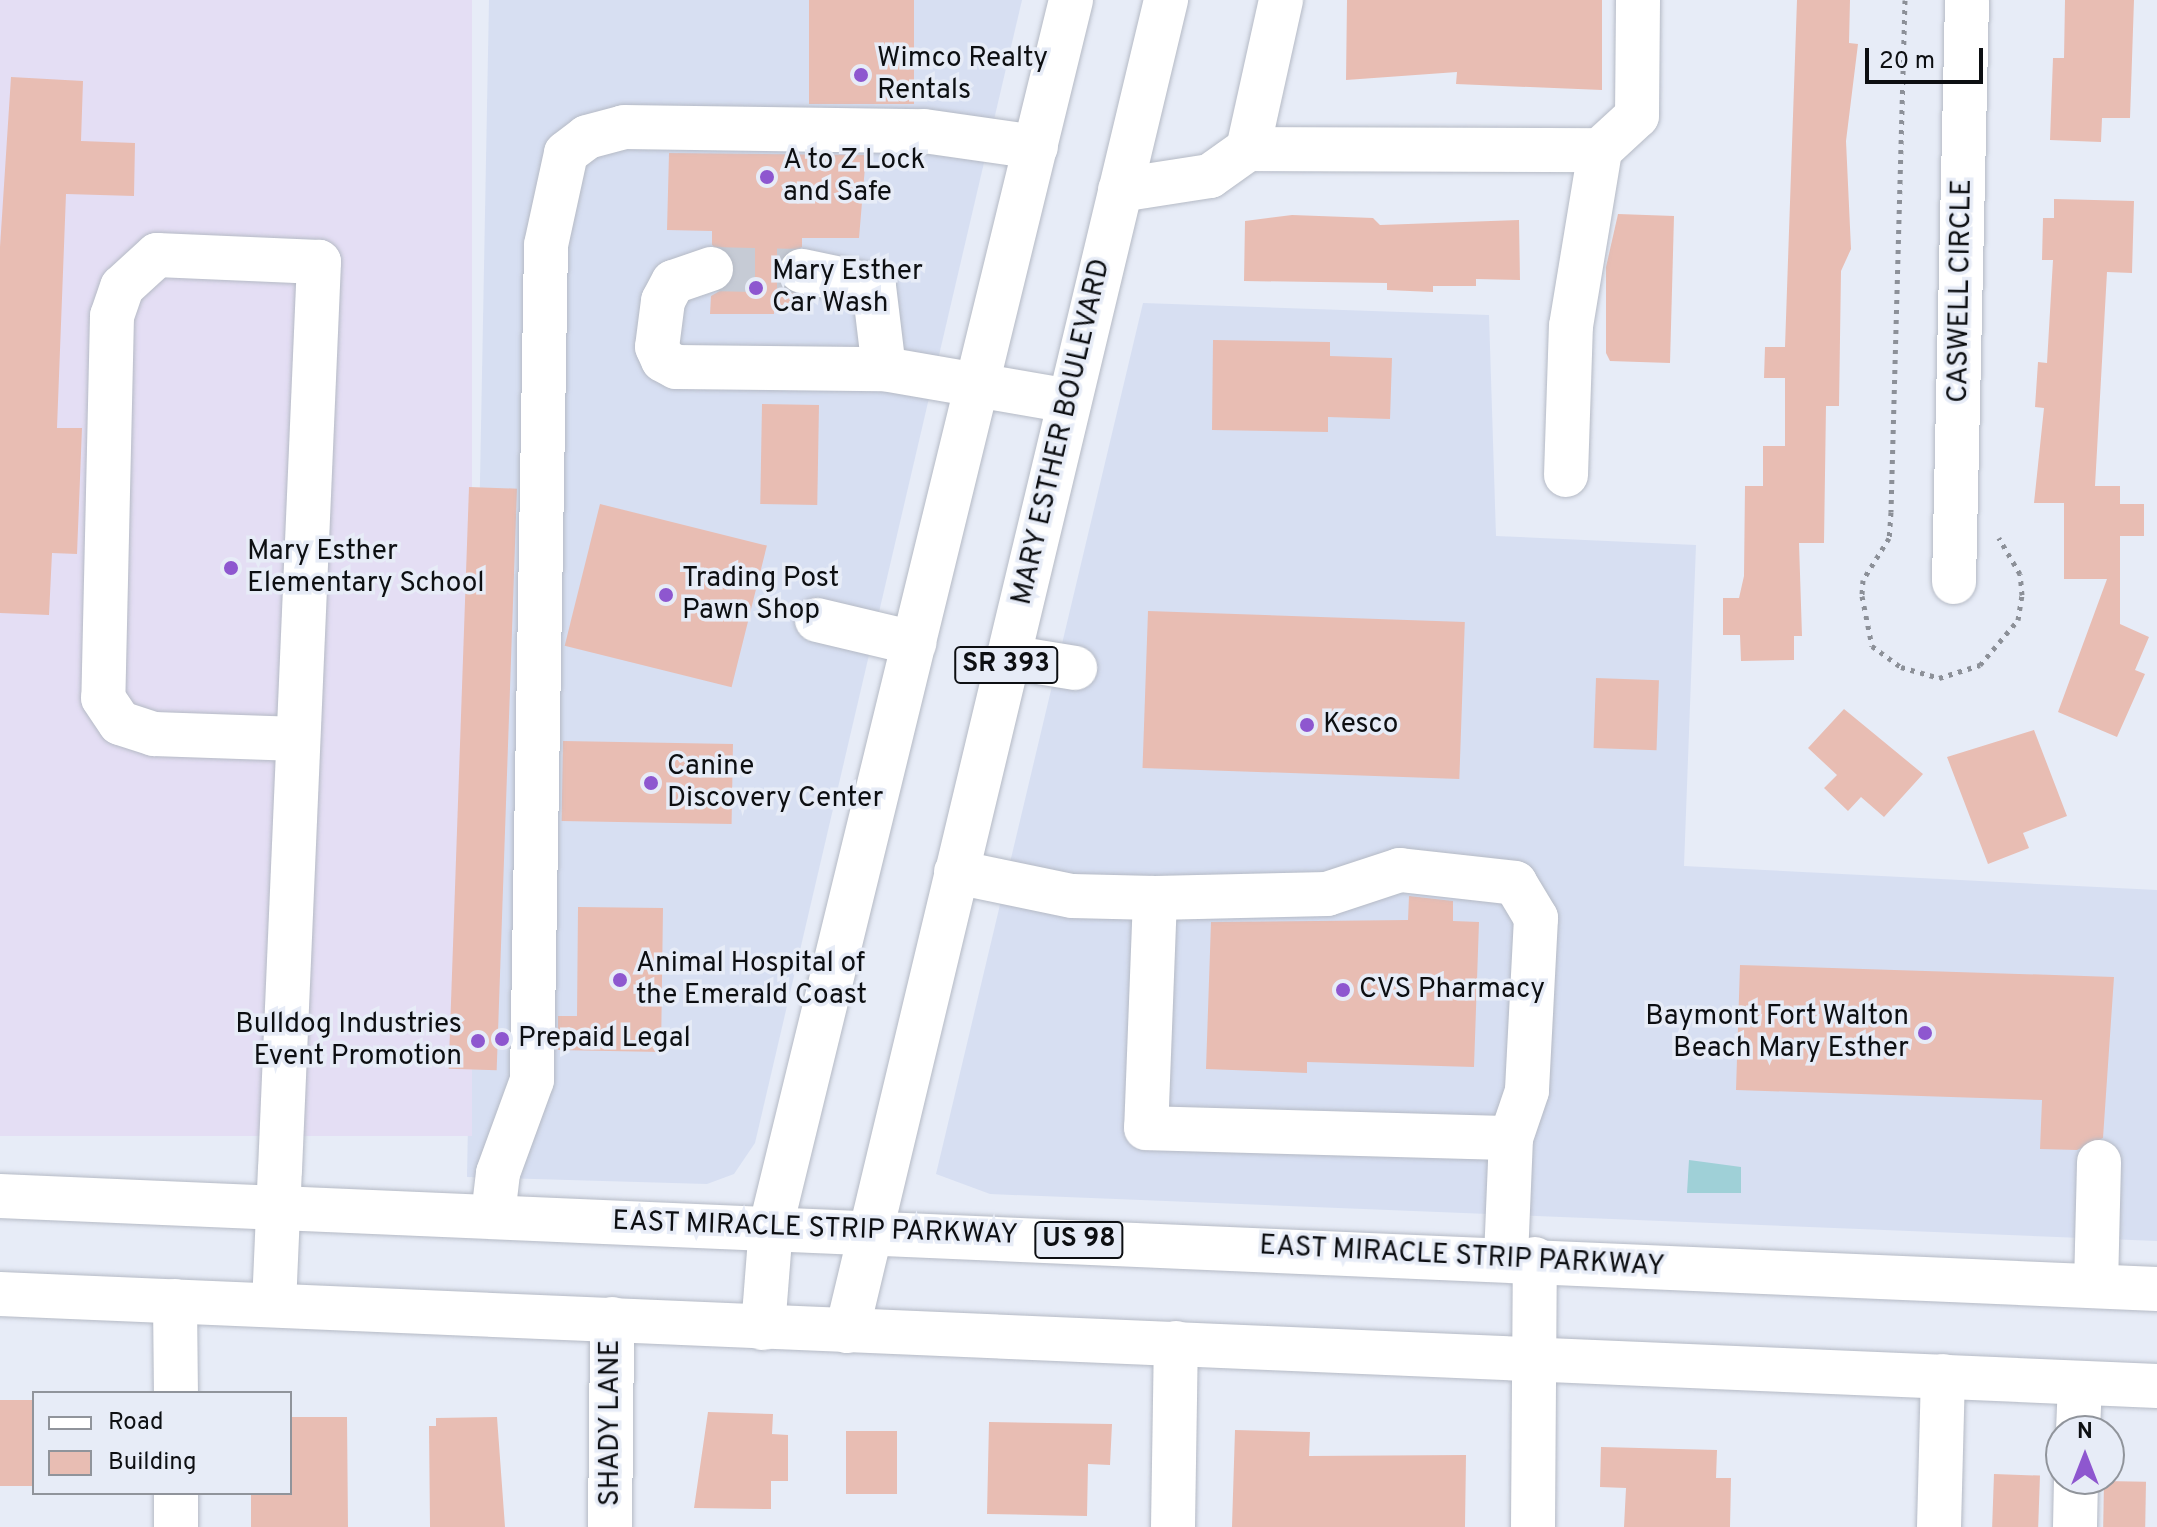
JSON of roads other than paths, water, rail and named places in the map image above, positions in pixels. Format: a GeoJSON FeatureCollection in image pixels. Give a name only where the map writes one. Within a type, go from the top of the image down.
{"type":"FeatureCollection","features":[{"type":"Feature","properties":{"kind":"main road","name":"SR 393"},"geometry":{"type":"LineString","coordinates":[[763,1328],[771,1226],[1071,0]]}},
{"type":"Feature","properties":{"kind":"main road","name":"MARY ESTHER BOULEVARD"},"geometry":{"type":"LineString","coordinates":[[847,1331],[1166,0]]}},
{"type":"Feature","properties":{"kind":"main road"},"geometry":{"type":"LineString","coordinates":[[1248,149],[1281,0]]}},
{"type":"Feature","properties":{"kind":"main road"},"geometry":{"type":"LineString","coordinates":[[1566,475],[1571,326],[1600,150],[1637,116],[1638,0]]}},
{"type":"Feature","properties":{"kind":"main road","name":"CASWELL CIRCLE"},"geometry":{"type":"LineString","coordinates":[[1954,582],[1967,0]]}},
{"type":"Feature","properties":{"kind":"main road"},"geometry":{"type":"LineString","coordinates":[[493,1215],[498,1173],[532,1080],[546,245],[566,153],[587,137],[624,127],[924,131],[1036,147]]}},
{"type":"Feature","properties":{"kind":"main road"},"geometry":{"type":"LineString","coordinates":[[1120,190],[1210,176],[1248,149],[1600,150]]}},
{"type":"Feature","properties":{"kind":"main road"},"geometry":{"type":"LineString","coordinates":[[274,1305],[319,262],[157,255],[122,287],[112,316],[103,698],[120,723],[154,734],[298,739]]}},
{"type":"Feature","properties":{"kind":"main road"},"geometry":{"type":"LineString","coordinates":[[711,269],[673,282],[663,301],[657,347],[663,360],[676,367],[884,369],[978,381],[1069,401]]}},
{"type":"Feature","properties":{"kind":"main road"},"geometry":{"type":"LineString","coordinates":[[802,271],[874,286],[884,369]]}},
{"type":"Feature","properties":{"kind":"main road"},"geometry":{"type":"LineString","coordinates":[[817,620],[914,643]]}},
{"type":"Feature","properties":{"kind":"main road"},"geometry":{"type":"LineString","coordinates":[[1008,657],[1075,668]]}},
{"type":"Feature","properties":{"kind":"main road"},"geometry":{"type":"LineString","coordinates":[[956,872],[1072,896],[1155,898],[1327,894],[1400,870],[1515,883],[1536,918],[1527,1091],[1511,1138],[1520,1259],[1534,1357],[1533,1527]]}},
{"type":"Feature","properties":{"kind":"main road"},"geometry":{"type":"LineString","coordinates":[[1155,898],[1146,1128],[1511,1138]]}},
{"type":"Feature","properties":{"kind":"main road"},"geometry":{"type":"LineString","coordinates":[[2096,1286],[2099,1162]]}},
{"type":"Feature","properties":{"kind":"main road","name":"EAST MIRACLE STRIP PARKWAY"},"geometry":{"type":"LineString","coordinates":[[0,1196],[771,1226],[2157,1289]]}},
{"type":"Feature","properties":{"kind":"main road"},"geometry":{"type":"LineString","coordinates":[[0,1294],[763,1328],[1534,1357],[2157,1386]]}},
{"type":"Feature","properties":{"kind":"main road"},"geometry":{"type":"LineString","coordinates":[[175,1301],[176,1391]]}},
{"type":"Feature","properties":{"kind":"main road","name":"SHADY LANE"},"geometry":{"type":"LineString","coordinates":[[610,1527],[612,1319]]}},
{"type":"Feature","properties":{"kind":"main road"},"geometry":{"type":"LineString","coordinates":[[1173,1527],[1176,1343]]}},
{"type":"Feature","properties":{"kind":"main road"},"geometry":{"type":"LineString","coordinates":[[1939,1527],[1943,1376]]}},
{"type":"Feature","properties":{"kind":"main road"},"geometry":{"type":"LineString","coordinates":[[2079,1415],[2080,1383]]}},
{"type":"Feature","properties":{"kind":"main road"},"geometry":{"type":"LineString","coordinates":[[176,1495],[176,1527]]}},
{"type":"Feature","properties":{"kind":"main road"},"geometry":{"type":"LineString","coordinates":[[2075,1527],[2076,1495]]}},
{"type":"Feature","properties":{"kind":"tunnel"},"geometry":{"type":"LineString","coordinates":[[711,269],[802,271]]}},
{"type":"Feature","properties":{"kind":"place","name":"Wimco Realty Rentals"},"geometry":{"type":"Point","coordinates":[861,75]}},
{"type":"Feature","properties":{"kind":"place","name":"A to Z Lock and Safe"},"geometry":{"type":"Point","coordinates":[767,177]}},
{"type":"Feature","properties":{"kind":"place","name":"Mary Esther Car Wash"},"geometry":{"type":"Point","coordinates":[756,288]}},
{"type":"Feature","properties":{"kind":"place","name":"Mary Esther Elementary School"},"geometry":{"type":"Point","coordinates":[231,568]}},
{"type":"Feature","properties":{"kind":"place","name":"Trading Post Pawn Shop"},"geometry":{"type":"Point","coordinates":[666,595]}},
{"type":"Feature","properties":{"kind":"place","name":"Kesco"},"geometry":{"type":"Point","coordinates":[1307,725]}},
{"type":"Feature","properties":{"kind":"place","name":"Canine Discovery Center"},"geometry":{"type":"Point","coordinates":[651,783]}},
{"type":"Feature","properties":{"kind":"place","name":"Animal Hospital of the Emerald Coast"},"geometry":{"type":"Point","coordinates":[620,980]}},
{"type":"Feature","properties":{"kind":"place","name":"CVS Pharmacy"},"geometry":{"type":"Point","coordinates":[1343,990]}},
{"type":"Feature","properties":{"kind":"place","name":"Baymont Fort Walton Beach Mary Esther"},"geometry":{"type":"Point","coordinates":[1925,1033]}},
{"type":"Feature","properties":{"kind":"place","name":"Prepaid Legal"},"geometry":{"type":"Point","coordinates":[502,1039]}},
{"type":"Feature","properties":{"kind":"place","name":"Bulldog Industries Event Promotion"},"geometry":{"type":"Point","coordinates":[478,1041]}}]}
